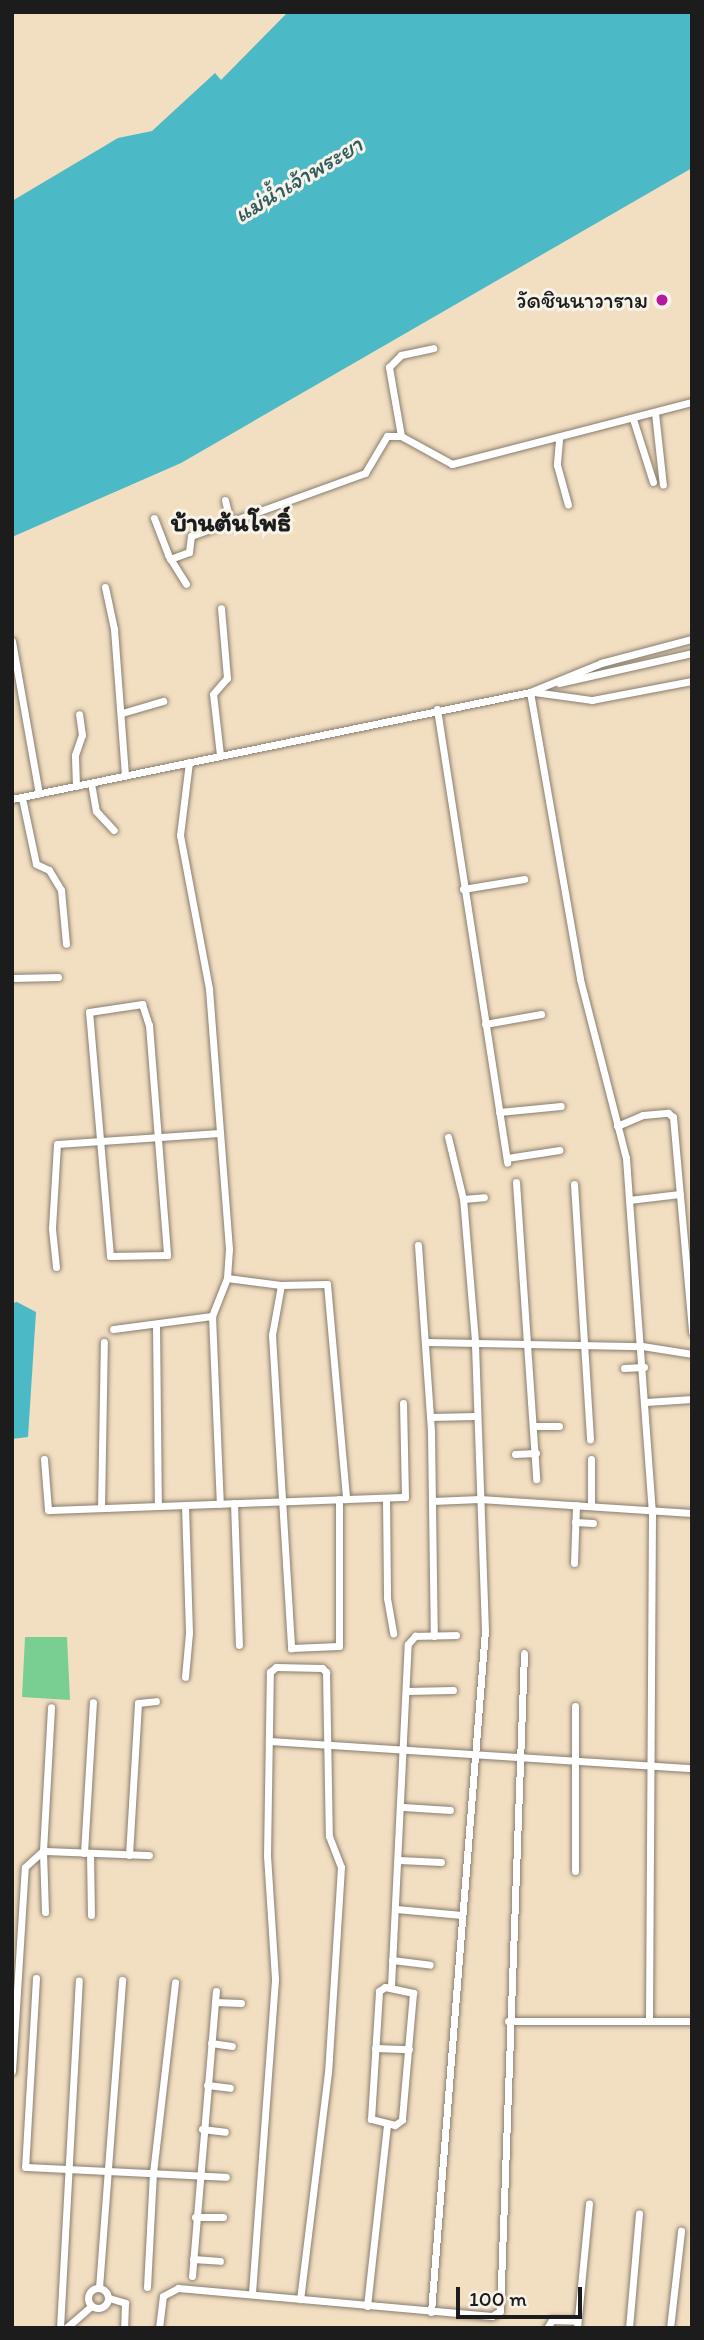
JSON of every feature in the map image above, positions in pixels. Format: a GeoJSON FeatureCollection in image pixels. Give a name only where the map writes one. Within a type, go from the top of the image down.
{"type":"FeatureCollection","features":[{"type":"Feature","properties":{"kind":"street"},"geometry":{"type":"LineString","coordinates":[[401,436],[389,367],[401,355],[433,348]]}},
{"type":"Feature","properties":{"kind":"street"},"geometry":{"type":"LineString","coordinates":[[170,559],[189,552],[191,536],[231,525],[365,472],[376,461],[383,439],[401,436],[452,464],[559,440],[603,424],[633,419],[692,402]]}},
{"type":"Feature","properties":{"kind":"street"},"geometry":{"type":"LineString","coordinates":[[655,413],[663,485]]}},
{"type":"Feature","properties":{"kind":"street"},"geometry":{"type":"LineString","coordinates":[[633,419],[653,482]]}},
{"type":"Feature","properties":{"kind":"street"},"geometry":{"type":"LineString","coordinates":[[559,440],[557,465],[568,505]]}},
{"type":"Feature","properties":{"kind":"street"},"geometry":{"type":"LineString","coordinates":[[225,500],[231,525]]}},
{"type":"Feature","properties":{"kind":"street"},"geometry":{"type":"LineString","coordinates":[[154,518],[170,559],[186,584]]}},
{"type":"Feature","properties":{"kind":"street"},"geometry":{"type":"LineString","coordinates":[[106,587],[122,713],[125,776]]}},
{"type":"Feature","properties":{"kind":"street"},"geometry":{"type":"LineString","coordinates":[[220,608],[227,678],[213,694],[220,755]]}},
{"type":"Feature","properties":{"kind":"street"},"geometry":{"type":"LineString","coordinates":[[555,684],[601,663],[692,639]]}},
{"type":"Feature","properties":{"kind":"street"},"geometry":{"type":"LineString","coordinates":[[12,641],[39,794]]}},
{"type":"Feature","properties":{"kind":"street"},"geometry":{"type":"LineString","coordinates":[[12,799],[436,709],[530,692],[692,653]]}},
{"type":"Feature","properties":{"kind":"street"},"geometry":{"type":"LineString","coordinates":[[530,692],[592,700],[692,681]]}},
{"type":"Feature","properties":{"kind":"street"},"geometry":{"type":"LineString","coordinates":[[530,692],[580,979],[617,1126],[629,1200],[644,1367],[652,1510],[649,2018]]}},
{"type":"Feature","properties":{"kind":"street"},"geometry":{"type":"LineString","coordinates":[[122,713],[163,701]]}},
{"type":"Feature","properties":{"kind":"street"},"geometry":{"type":"LineString","coordinates":[[436,709],[507,1160],[559,1150]]}},
{"type":"Feature","properties":{"kind":"street"},"geometry":{"type":"LineString","coordinates":[[76,786],[75,755],[82,735],[79,714]]}},
{"type":"Feature","properties":{"kind":"street"},"geometry":{"type":"LineString","coordinates":[[189,762],[180,835],[209,989],[228,1278],[212,1317],[220,1504]]}},
{"type":"Feature","properties":{"kind":"street"},"geometry":{"type":"LineString","coordinates":[[91,783],[96,811],[114,830]]}},
{"type":"Feature","properties":{"kind":"street"},"geometry":{"type":"LineString","coordinates":[[22,798],[36,864],[49,870],[61,890],[66,944]]}},
{"type":"Feature","properties":{"kind":"street"},"geometry":{"type":"LineString","coordinates":[[463,889],[524,879]]}},
{"type":"Feature","properties":{"kind":"street"},"geometry":{"type":"LineString","coordinates":[[12,978],[58,977]]}},
{"type":"Feature","properties":{"kind":"street"},"geometry":{"type":"LineString","coordinates":[[142,1004],[149,1026],[167,1255],[110,1255],[101,1141],[89,1012],[142,1004]]}},
{"type":"Feature","properties":{"kind":"street"},"geometry":{"type":"LineString","coordinates":[[485,1024],[541,1014]]}},
{"type":"Feature","properties":{"kind":"street"},"geometry":{"type":"LineString","coordinates":[[499,1112],[561,1106]]}},
{"type":"Feature","properties":{"kind":"street"},"geometry":{"type":"LineString","coordinates":[[617,1126],[643,1115],[671,1114],[689,1262],[692,1332]]}},
{"type":"Feature","properties":{"kind":"street"},"geometry":{"type":"LineString","coordinates":[[56,1267],[52,1228],[57,1144],[220,1133]]}},
{"type":"Feature","properties":{"kind":"street"},"geometry":{"type":"LineString","coordinates":[[431,2312],[485,1631],[475,1341],[463,1199],[448,1137]]}},
{"type":"Feature","properties":{"kind":"street"},"geometry":{"type":"LineString","coordinates":[[516,1181],[536,1426],[536,1479]]}},
{"type":"Feature","properties":{"kind":"street"},"geometry":{"type":"LineString","coordinates":[[574,1184],[590,1439]]}},
{"type":"Feature","properties":{"kind":"street"},"geometry":{"type":"LineString","coordinates":[[629,1200],[680,1194]]}},
{"type":"Feature","properties":{"kind":"street"},"geometry":{"type":"LineString","coordinates":[[463,1199],[484,1197]]}},
{"type":"Feature","properties":{"kind":"street"},"geometry":{"type":"LineString","coordinates":[[418,1245],[427,1342],[434,1636]]}},
{"type":"Feature","properties":{"kind":"street"},"geometry":{"type":"LineString","coordinates":[[228,1278],[281,1285],[327,1284],[343,1499],[339,1646],[291,1648],[285,1501],[272,1335],[281,1285]]}},
{"type":"Feature","properties":{"kind":"street"},"geometry":{"type":"LineString","coordinates":[[113,1329],[212,1317]]}},
{"type":"Feature","properties":{"kind":"street"},"geometry":{"type":"LineString","coordinates":[[156,1324],[158,1506]]}},
{"type":"Feature","properties":{"kind":"street"},"geometry":{"type":"LineString","coordinates":[[101,1508],[104,1342]]}},
{"type":"Feature","properties":{"kind":"street"},"geometry":{"type":"LineString","coordinates":[[427,1342],[642,1346],[692,1354]]}},
{"type":"Feature","properties":{"kind":"street"},"geometry":{"type":"LineString","coordinates":[[624,1368],[644,1367]]}},
{"type":"Feature","properties":{"kind":"street"},"geometry":{"type":"LineString","coordinates":[[646,1402],[692,1399]]}},
{"type":"Feature","properties":{"kind":"street"},"geometry":{"type":"LineString","coordinates":[[44,1459],[48,1510],[405,1497],[403,1403]]}},
{"type":"Feature","properties":{"kind":"street"},"geometry":{"type":"LineString","coordinates":[[430,1417],[476,1416]]}},
{"type":"Feature","properties":{"kind":"street"},"geometry":{"type":"LineString","coordinates":[[536,1426],[559,1426]]}},
{"type":"Feature","properties":{"kind":"street"},"geometry":{"type":"LineString","coordinates":[[515,1454],[536,1453]]}},
{"type":"Feature","properties":{"kind":"street"},"geometry":{"type":"LineString","coordinates":[[591,1460],[591,1506]]}},
{"type":"Feature","properties":{"kind":"street"},"geometry":{"type":"LineString","coordinates":[[386,1498],[387,1598],[393,1633]]}},
{"type":"Feature","properties":{"kind":"street"},"geometry":{"type":"LineString","coordinates":[[432,1501],[480,1499],[692,1513]]}},
{"type":"Feature","properties":{"kind":"street"},"geometry":{"type":"LineString","coordinates":[[234,1503],[239,1646]]}},
{"type":"Feature","properties":{"kind":"street"},"geometry":{"type":"LineString","coordinates":[[185,1505],[189,1633],[186,1677]]}},
{"type":"Feature","properties":{"kind":"street"},"geometry":{"type":"LineString","coordinates":[[574,1563],[576,1505]]}},
{"type":"Feature","properties":{"kind":"street"},"geometry":{"type":"LineString","coordinates":[[575,1522],[593,1523]]}},
{"type":"Feature","properties":{"kind":"street"},"geometry":{"type":"LineString","coordinates":[[391,1986],[403,1807],[410,1639],[456,1635]]}},
{"type":"Feature","properties":{"kind":"street"},"geometry":{"type":"LineString","coordinates":[[159,2328],[160,2304],[178,2288],[431,2312],[492,2316],[499,2311],[524,1653]]}},
{"type":"Feature","properties":{"kind":"street"},"geometry":{"type":"LineString","coordinates":[[252,2293],[275,1979],[267,1878],[271,1668],[323,1668],[329,1836],[341,1867],[328,2072],[300,2299]]}},
{"type":"Feature","properties":{"kind":"street"},"geometry":{"type":"LineString","coordinates":[[407,1691],[453,1690]]}},
{"type":"Feature","properties":{"kind":"street"},"geometry":{"type":"LineString","coordinates":[[129,1854],[138,1703],[156,1701]]}},
{"type":"Feature","properties":{"kind":"street"},"geometry":{"type":"LineString","coordinates":[[91,1915],[87,1853],[93,1702]]}},
{"type":"Feature","properties":{"kind":"street"},"geometry":{"type":"LineString","coordinates":[[575,1706],[575,1871]]}},
{"type":"Feature","properties":{"kind":"street"},"geometry":{"type":"LineString","coordinates":[[45,1912],[43,1851],[51,1707]]}},
{"type":"Feature","properties":{"kind":"street"},"geometry":{"type":"LineString","coordinates":[[269,1741],[692,1768]]}},
{"type":"Feature","properties":{"kind":"street"},"geometry":{"type":"LineString","coordinates":[[403,1807],[450,1810]]}},
{"type":"Feature","properties":{"kind":"street"},"geometry":{"type":"LineString","coordinates":[[12,2071],[25,1867],[43,1851],[149,1855]]}},
{"type":"Feature","properties":{"kind":"street"},"geometry":{"type":"LineString","coordinates":[[399,1860],[441,1862]]}},
{"type":"Feature","properties":{"kind":"street"},"geometry":{"type":"LineString","coordinates":[[396,1909],[462,1915]]}},
{"type":"Feature","properties":{"kind":"street"},"geometry":{"type":"LineString","coordinates":[[393,1960],[430,1965]]}},
{"type":"Feature","properties":{"kind":"street"},"geometry":{"type":"LineString","coordinates":[[36,1978],[25,2167],[226,2176]]}},
{"type":"Feature","properties":{"kind":"street"},"geometry":{"type":"LineString","coordinates":[[60,2328],[79,1980]]}},
{"type":"Feature","properties":{"kind":"street"},"geometry":{"type":"LineString","coordinates":[[122,1980],[99,2288],[109,2298],[125,2303],[124,2328]]}},
{"type":"Feature","properties":{"kind":"street"},"geometry":{"type":"LineString","coordinates":[[146,2287],[153,2173],[175,1982]]}},
{"type":"Feature","properties":{"kind":"street"},"geometry":{"type":"LineString","coordinates":[[391,1986],[413,1993],[402,2120],[397,2125],[371,2119],[379,1991],[391,1986]]}},
{"type":"Feature","properties":{"kind":"street"},"geometry":{"type":"LineString","coordinates":[[192,2276],[198,2175],[216,1991]]}},
{"type":"Feature","properties":{"kind":"street"},"geometry":{"type":"LineString","coordinates":[[215,2002],[241,2003]]}},
{"type":"Feature","properties":{"kind":"street"},"geometry":{"type":"LineString","coordinates":[[508,2021],[649,2018],[692,2021]]}},
{"type":"Feature","properties":{"kind":"street"},"geometry":{"type":"LineString","coordinates":[[211,2043],[232,2046]]}},
{"type":"Feature","properties":{"kind":"street"},"geometry":{"type":"LineString","coordinates":[[375,2048],[409,2049]]}},
{"type":"Feature","properties":{"kind":"street"},"geometry":{"type":"LineString","coordinates":[[207,2085],[230,2088]]}},
{"type":"Feature","properties":{"kind":"street"},"geometry":{"type":"LineString","coordinates":[[367,2306],[387,2124]]}},
{"type":"Feature","properties":{"kind":"street"},"geometry":{"type":"LineString","coordinates":[[202,2129],[225,2132]]}},
{"type":"Feature","properties":{"kind":"street"},"geometry":{"type":"LineString","coordinates":[[547,2328],[552,2320],[576,2324],[589,2204]]}},
{"type":"Feature","properties":{"kind":"street"},"geometry":{"type":"LineString","coordinates":[[629,2328],[639,2213]]}},
{"type":"Feature","properties":{"kind":"street"},"geometry":{"type":"LineString","coordinates":[[195,2217],[223,2217]]}},
{"type":"Feature","properties":{"kind":"street"},"geometry":{"type":"LineString","coordinates":[[670,2328],[681,2231]]}},
{"type":"Feature","properties":{"kind":"street"},"geometry":{"type":"LineString","coordinates":[[193,2259],[219,2262]]}},
{"type":"Feature","properties":{"kind":"street"},"geometry":{"type":"LineString","coordinates":[[90,2306],[89,2293],[99,2288]]}},
{"type":"Feature","properties":{"kind":"street"},"geometry":{"type":"LineString","coordinates":[[90,2306],[100,2309],[109,2298]]}},
{"type":"Feature","properties":{"kind":"street"},"geometry":{"type":"LineString","coordinates":[[66,2328],[90,2306]]}},
{"type":"Feature","properties":{"kind":"green space"},"geometry":{"type":"Polygon","coordinates":[[[25,1637],[67,1637],[70,1700],[22,1697],[25,1637]]]}},
{"type":"Feature","properties":{"kind":"water","name":"แม่น้ำเจ้าพระยา"},"geometry":{"type":"Polygon","coordinates":[[[288,12],[692,12],[692,168],[181,463],[12,537],[12,201],[118,138],[152,131],[215,73],[221,80],[288,12]]]}},
{"type":"Feature","properties":{"kind":"water"},"geometry":{"type":"Polygon","coordinates":[[[17,1302],[36,1312],[28,1437],[12,1439],[12,1303],[17,1302]]]}},
{"type":"Feature","properties":{"kind":"place","name":"วัดชินนาวาราม"},"geometry":{"type":"Point","coordinates":[662,300]}},
{"type":"Feature","properties":{"kind":"district","name":"บ้านต้นโพธิ์"},"geometry":{"type":"Point","coordinates":[231,523]}}]}
